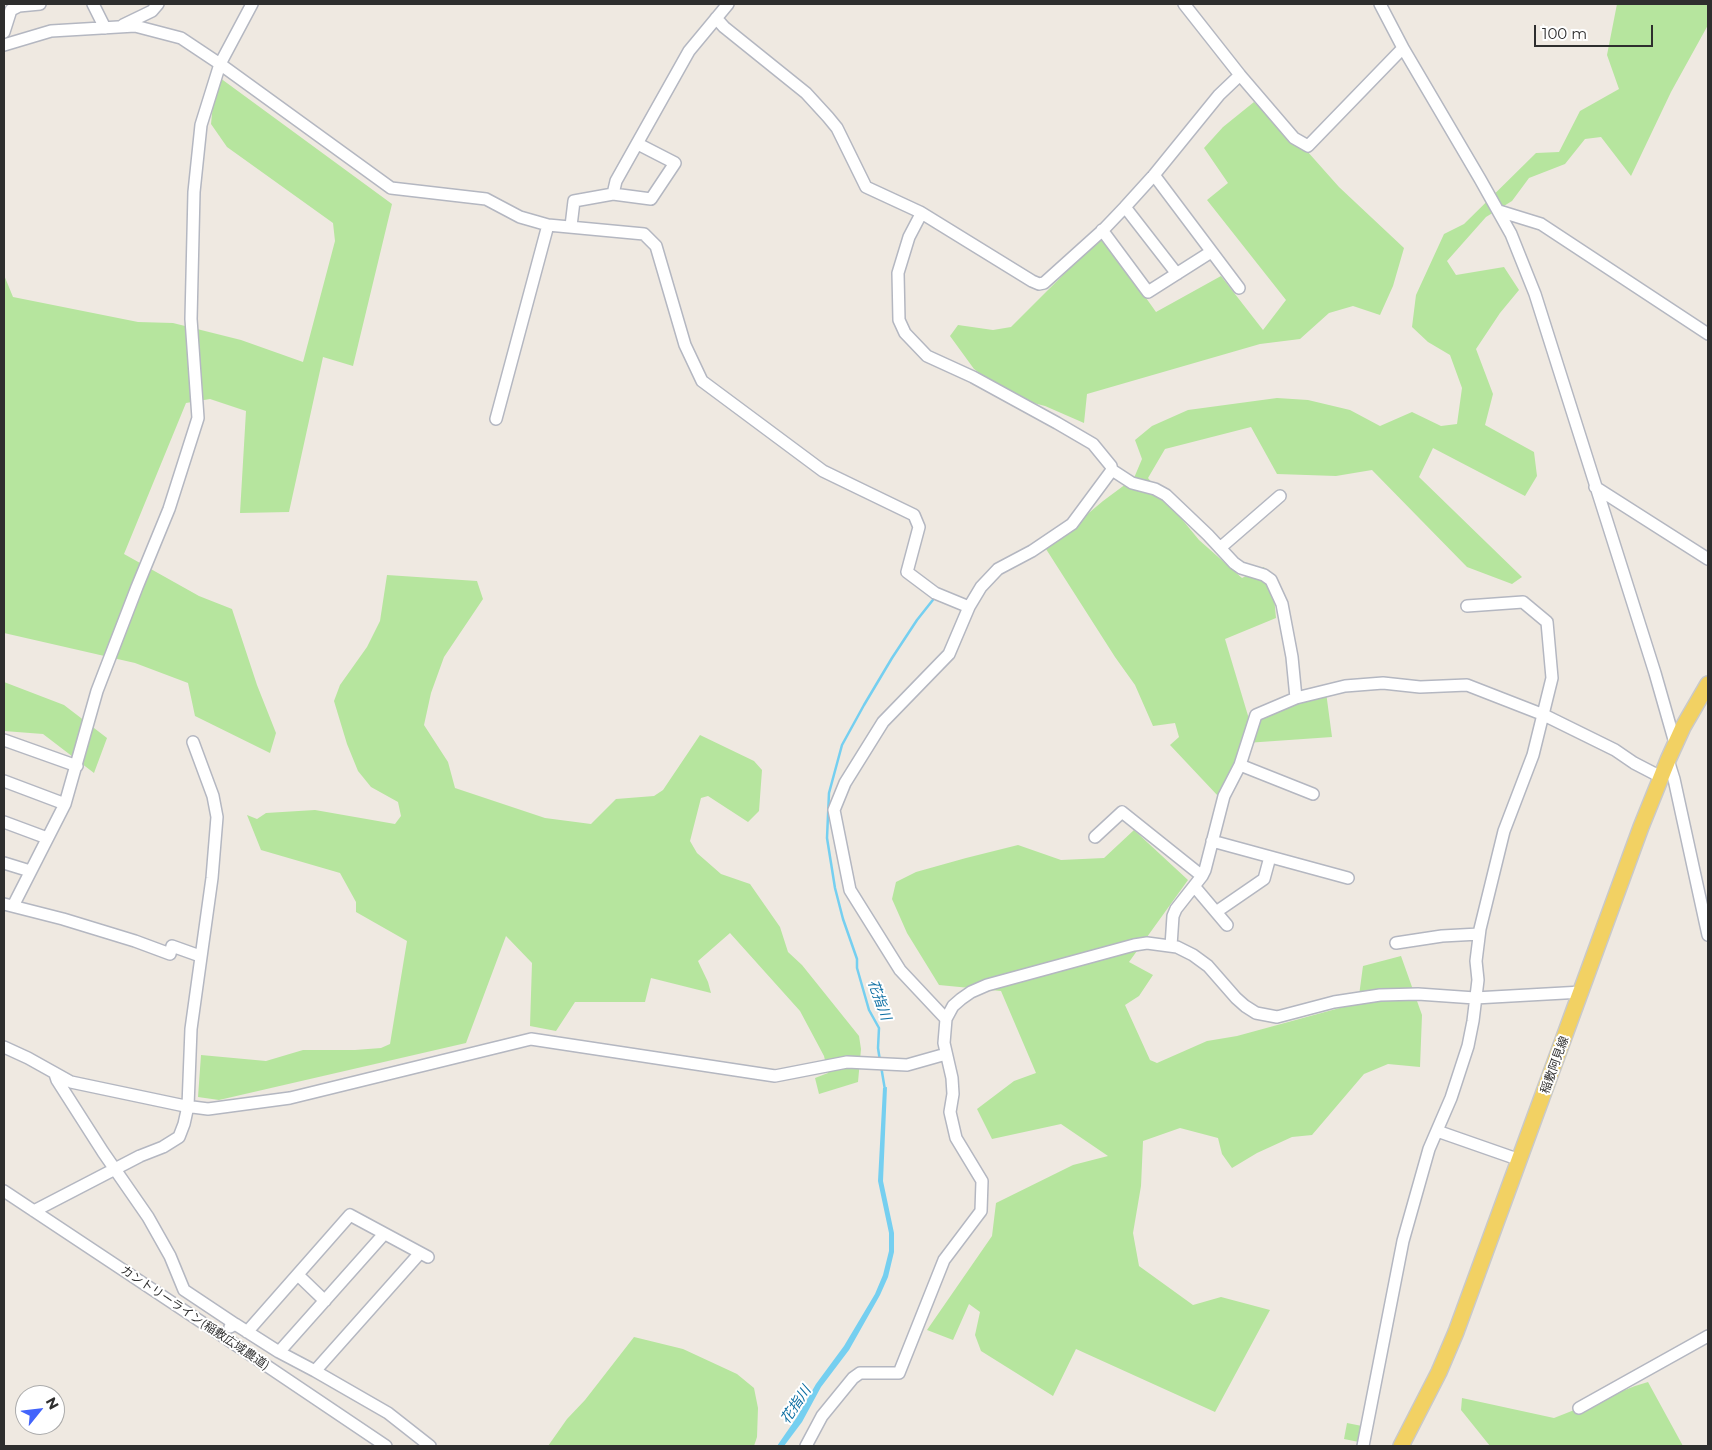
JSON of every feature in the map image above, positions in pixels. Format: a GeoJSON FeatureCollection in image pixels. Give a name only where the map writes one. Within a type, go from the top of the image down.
{"type":"FeatureCollection","features":[{"type":"Feature","properties":{"kind":"main road","name":"稲敷阿見線"},"geometry":{"type":"LineString","coordinates":[[1401,1446],[1439,1372],[1456,1332],[1661,777],[1675,743],[1708,684]]}},
{"type":"Feature","properties":{"kind":"street"},"geometry":{"type":"LineString","coordinates":[[4,32],[11,10],[20,6],[40,4]]}},
{"type":"Feature","properties":{"kind":"street"},"geometry":{"type":"LineString","coordinates":[[93,4],[105,28]]}},
{"type":"Feature","properties":{"kind":"street"},"geometry":{"type":"LineString","coordinates":[[120,27],[152,11],[158,4]]}},
{"type":"Feature","properties":{"kind":"street"},"geometry":{"type":"LineString","coordinates":[[200,956],[172,946],[170,954],[108,933],[8,905],[30,871],[65,804],[97,691],[169,509],[198,418],[191,319],[194,192],[201,125],[220,64],[252,4]]}},
{"type":"Feature","properties":{"kind":"street"},"geometry":{"type":"LineString","coordinates":[[613,194],[616,182],[689,51],[728,4]]}},
{"type":"Feature","properties":{"kind":"street"},"geometry":{"type":"LineString","coordinates":[[1186,4],[1240,76],[1294,138],[1308,146],[1403,48]]}},
{"type":"Feature","properties":{"kind":"street"},"geometry":{"type":"LineString","coordinates":[[1380,4],[1403,48],[1499,211],[1511,234],[1535,294],[1655,673],[1675,743]]}},
{"type":"Feature","properties":{"kind":"street"},"geometry":{"type":"LineString","coordinates":[[716,18],[724,27],[806,93],[828,117],[836,128],[866,187],[920,212],[1039,284],[1044,283],[1125,207],[1220,95],[1240,76]]}},
{"type":"Feature","properties":{"kind":"street"},"geometry":{"type":"LineString","coordinates":[[4,46],[51,31],[135,26],[180,38],[220,64],[391,188],[486,199],[520,217],[548,225],[644,234],[656,246],[685,345],[702,381],[823,471],[914,515],[919,527],[907,572],[935,593],[969,607]]}},
{"type":"Feature","properties":{"kind":"street"},"geometry":{"type":"LineString","coordinates":[[571,226],[574,201],[613,194],[651,199],[674,163],[638,144]]}},
{"type":"Feature","properties":{"kind":"street"},"geometry":{"type":"LineString","coordinates":[[1154,175],[1239,288]]}},
{"type":"Feature","properties":{"kind":"street"},"geometry":{"type":"LineString","coordinates":[[1125,207],[1177,274]]}},
{"type":"Feature","properties":{"kind":"street"},"geometry":{"type":"LineString","coordinates":[[1499,211],[1541,224],[1708,334]]}},
{"type":"Feature","properties":{"kind":"street"},"geometry":{"type":"LineString","coordinates":[[920,212],[920,216],[909,237],[898,273],[899,320],[905,333],[927,356],[989,386],[1093,444],[1111,466],[1112,470],[1132,483],[1155,489],[1166,496],[1242,568],[1264,575],[1271,580],[1282,604],[1292,657],[1296,698]]}},
{"type":"Feature","properties":{"kind":"street"},"geometry":{"type":"LineString","coordinates":[[496,418],[548,225]]}},
{"type":"Feature","properties":{"kind":"street"},"geometry":{"type":"LineString","coordinates":[[1102,230],[1148,292],[1211,252]]}},
{"type":"Feature","properties":{"kind":"street"},"geometry":{"type":"LineString","coordinates":[[946,1020],[900,970],[850,890],[834,810],[845,783],[883,722],[949,654],[969,607],[981,587],[998,569],[1032,551],[1072,524],[1112,470]]}},
{"type":"Feature","properties":{"kind":"street"},"geometry":{"type":"LineString","coordinates":[[1595,487],[1708,559]]}},
{"type":"Feature","properties":{"kind":"street"},"geometry":{"type":"LineString","coordinates":[[1220,548],[1280,496]]}},
{"type":"Feature","properties":{"kind":"street"},"geometry":{"type":"LineString","coordinates":[[1363,1446],[1403,1241],[1429,1149],[1451,1098],[1468,1046],[1478,980],[1476,961],[1479,934],[1504,831],[1534,755],[1552,678],[1547,622],[1523,602],[1467,606]]}},
{"type":"Feature","properties":{"kind":"street"},"geometry":{"type":"LineString","coordinates":[[1171,946],[1172,916],[1202,876],[1224,796],[1240,764],[1256,715],[1296,698],[1358,684],[1383,683],[1420,687],[1466,685],[1544,715],[1615,750],[1634,763],[1661,777]]}},
{"type":"Feature","properties":{"kind":"street"},"geometry":{"type":"LineString","coordinates":[[4,740],[77,766]]}},
{"type":"Feature","properties":{"kind":"street"},"geometry":{"type":"LineString","coordinates":[[34,1211],[140,1156],[163,1147],[179,1137],[184,1124],[188,1106],[191,1029],[212,878],[216,817],[213,796],[193,742]]}},
{"type":"Feature","properties":{"kind":"street"},"geometry":{"type":"LineString","coordinates":[[1668,760],[1706,917],[1708,935]]}},
{"type":"Feature","properties":{"kind":"street"},"geometry":{"type":"LineString","coordinates":[[1240,764],[1313,794]]}},
{"type":"Feature","properties":{"kind":"street"},"geometry":{"type":"LineString","coordinates":[[4,781],[65,804]]}},
{"type":"Feature","properties":{"kind":"street"},"geometry":{"type":"LineString","coordinates":[[1095,837],[1122,812],[1202,876]]}},
{"type":"Feature","properties":{"kind":"street"},"geometry":{"type":"LineString","coordinates":[[4,822],[47,838]]}},
{"type":"Feature","properties":{"kind":"street"},"geometry":{"type":"LineString","coordinates":[[1212,841],[1348,878]]}},
{"type":"Feature","properties":{"kind":"street"},"geometry":{"type":"LineString","coordinates":[[1216,912],[1264,879],[1270,857]]}},
{"type":"Feature","properties":{"kind":"street"},"geometry":{"type":"LineString","coordinates":[[4,863],[30,871]]}},
{"type":"Feature","properties":{"kind":"street"},"geometry":{"type":"LineString","coordinates":[[1194,886],[1227,925]]}},
{"type":"Feature","properties":{"kind":"street"},"geometry":{"type":"LineString","coordinates":[[1396,943],[1442,936],[1479,934]]}},
{"type":"Feature","properties":{"kind":"street"},"geometry":{"type":"LineString","coordinates":[[806,1446],[822,1416],[853,1378],[860,1373],[899,1373],[944,1260],[981,1211],[982,1181],[956,1138],[950,1112],[952,1078],[944,1043],[946,1020],[953,1006],[971,992],[987,985],[1147,943],[1171,946],[1193,955],[1208,966],[1245,1006],[1256,1013],[1266,1015],[1283,1016],[1334,1002],[1380,995],[1418,994],[1476,998],[1582,992]]}},
{"type":"Feature","properties":{"kind":"street"},"geometry":{"type":"LineString","coordinates":[[4,1047],[71,1082],[188,1106],[208,1108],[290,1098],[531,1039],[775,1076],[847,1062],[907,1065],[946,1054]]}},
{"type":"Feature","properties":{"kind":"street"},"geometry":{"type":"LineString","coordinates":[[55,1074],[69,1100],[148,1217],[170,1256],[184,1290],[279,1352],[388,1413],[423,1444]]}},
{"type":"Feature","properties":{"kind":"street"},"geometry":{"type":"LineString","coordinates":[[1437,1131],[1520,1160]]}},
{"type":"Feature","properties":{"kind":"street","name":"カントリーライン(稲敷広域農道)"},"geometry":{"type":"LineString","coordinates":[[4,1191],[386,1446]]}},
{"type":"Feature","properties":{"kind":"street"},"geometry":{"type":"LineString","coordinates":[[247,1332],[350,1215],[424,1255],[315,1371]]}},
{"type":"Feature","properties":{"kind":"street"},"geometry":{"type":"LineString","coordinates":[[279,1352],[384,1234]]}},
{"type":"Feature","properties":{"kind":"street"},"geometry":{"type":"LineString","coordinates":[[298,1274],[325,1301]]}},
{"type":"Feature","properties":{"kind":"street"},"geometry":{"type":"LineString","coordinates":[[221,1335],[235,1324]]}},
{"type":"Feature","properties":{"kind":"street"},"geometry":{"type":"LineString","coordinates":[[1579,1408],[1708,1336]]}},
{"type":"Feature","properties":{"kind":"green space"},"geometry":{"type":"Polygon","coordinates":[[[1617,4],[1708,4],[1708,25],[1671,92],[1631,176],[1601,137],[1585,139],[1565,164],[1529,178],[1512,201],[1486,217],[1447,261],[1456,275],[1504,267],[1519,290],[1500,313],[1476,349],[1493,394],[1485,425],[1534,452],[1537,476],[1525,496],[1433,448],[1419,477],[1522,577],[1512,584],[1467,567],[1372,470],[1336,476],[1277,474],[1251,427],[1165,449],[1148,478],[1199,540],[1242,578],[1264,567],[1274,597],[1276,618],[1225,639],[1249,719],[1326,692],[1332,737],[1246,743],[1218,796],[1170,745],[1179,737],[1175,723],[1153,726],[1135,685],[1046,549],[1103,501],[1134,478],[1142,459],[1135,440],[1152,426],[1188,410],[1277,398],[1308,400],[1350,410],[1380,426],[1412,412],[1441,426],[1457,424],[1462,388],[1450,355],[1428,342],[1412,327],[1416,295],[1444,234],[1464,224],[1536,153],[1559,152],[1580,111],[1619,89],[1607,55],[1617,4]]]}},
{"type":"Feature","properties":{"kind":"green space"},"geometry":{"type":"Polygon","coordinates":[[[216,75],[392,204],[353,366],[323,357],[289,512],[240,513],[246,411],[210,399],[186,403],[124,554],[199,596],[232,609],[257,685],[276,733],[270,753],[195,716],[188,683],[135,663],[4,633],[4,275],[13,297],[138,322],[173,323],[241,340],[303,362],[335,241],[333,223],[227,147],[211,124],[216,75]]]}},
{"type":"Feature","properties":{"kind":"green space"},"geometry":{"type":"Polygon","coordinates":[[[1254,102],[1276,125],[1307,151],[1339,187],[1404,248],[1393,286],[1380,315],[1353,306],[1329,313],[1300,339],[1260,344],[1087,394],[1084,423],[1045,406],[1014,398],[974,369],[950,336],[958,325],[993,330],[1011,327],[1102,236],[1156,312],[1221,276],[1263,330],[1286,300],[1207,200],[1228,183],[1204,148],[1223,127],[1254,102]]]}},
{"type":"Feature","properties":{"kind":"green space"},"geometry":{"type":"Polygon","coordinates":[[[387,575],[477,581],[483,599],[444,657],[431,693],[424,725],[448,762],[455,788],[545,818],[591,824],[616,799],[654,796],[663,790],[700,735],[754,761],[762,770],[759,811],[748,822],[708,796],[701,798],[690,841],[697,853],[721,874],[750,884],[780,927],[788,952],[802,965],[859,1036],[861,1049],[858,1082],[819,1094],[815,1078],[828,1073],[824,1056],[800,1011],[730,933],[698,961],[711,993],[651,978],[645,1002],[575,1002],[556,1031],[530,1026],[532,963],[506,936],[466,1043],[219,1100],[198,1097],[201,1055],[266,1061],[303,1050],[355,1050],[381,1048],[390,1044],[407,941],[356,912],[356,902],[340,873],[261,850],[247,815],[257,819],[266,813],[315,810],[395,824],[401,816],[398,802],[371,787],[358,771],[347,744],[334,701],[340,685],[367,647],[380,621],[387,575]]]}},
{"type":"Feature","properties":{"kind":"green space"},"geometry":{"type":"Polygon","coordinates":[[[4,682],[64,705],[107,738],[94,773],[43,734],[4,731],[4,682]]]}},
{"type":"Feature","properties":{"kind":"green space"},"geometry":{"type":"Polygon","coordinates":[[[1134,830],[1188,880],[1129,962],[1153,975],[1139,996],[1125,1005],[1150,1060],[1157,1063],[1207,1041],[1237,1036],[1358,1003],[1363,966],[1401,956],[1422,1015],[1420,1067],[1388,1064],[1364,1074],[1312,1135],[1292,1137],[1257,1153],[1232,1168],[1222,1154],[1218,1138],[1180,1128],[1143,1141],[1141,1186],[1133,1233],[1139,1266],[1193,1305],[1221,1297],[1270,1310],[1215,1412],[1076,1349],[1053,1396],[981,1351],[975,1335],[980,1312],[969,1304],[953,1340],[927,1330],[992,1236],[996,1203],[1073,1165],[1108,1156],[1061,1124],[992,1139],[977,1109],[1014,1081],[1036,1073],[1001,991],[939,985],[907,933],[892,899],[896,882],[916,872],[1018,845],[1061,860],[1104,858],[1134,830]]]}},
{"type":"Feature","properties":{"kind":"green space"},"geometry":{"type":"Polygon","coordinates":[[[634,1337],[683,1349],[737,1374],[754,1388],[758,1408],[757,1437],[754,1446],[548,1446],[567,1419],[585,1400],[634,1337]]]}},
{"type":"Feature","properties":{"kind":"green space"},"geometry":{"type":"Polygon","coordinates":[[[1648,1382],[1683,1446],[1490,1446],[1461,1410],[1462,1398],[1554,1418],[1648,1382]]]}},
{"type":"Feature","properties":{"kind":"green space"},"geometry":{"type":"Polygon","coordinates":[[[1347,1423],[1367,1427],[1364,1443],[1344,1439],[1347,1423]]]}},
{"type":"Feature","properties":{"kind":"water","name":"花指川"},"geometry":{"type":"Polygon","coordinates":[[[887,1087],[883,1181],[894,1233],[894,1252],[888,1277],[849,1350],[821,1387],[802,1422],[784,1446],[777,1446],[816,1384],[844,1346],[875,1294],[883,1275],[889,1251],[889,1233],[878,1181],[883,1088],[887,1087]]]}},
{"type":"Feature","properties":{"kind":"waterway","name":"花指川"},"geometry":{"type":"LineString","coordinates":[[880,1061],[878,1048],[879,1028],[869,1010],[857,968],[857,959],[843,919],[835,888],[827,838],[829,793],[842,745],[892,658],[917,620],[936,596]]}},
{"type":"Feature","properties":{"kind":"waterway","name":"花指川"},"geometry":{"type":"LineString","coordinates":[[881,1066],[885,1090]]}}]}
